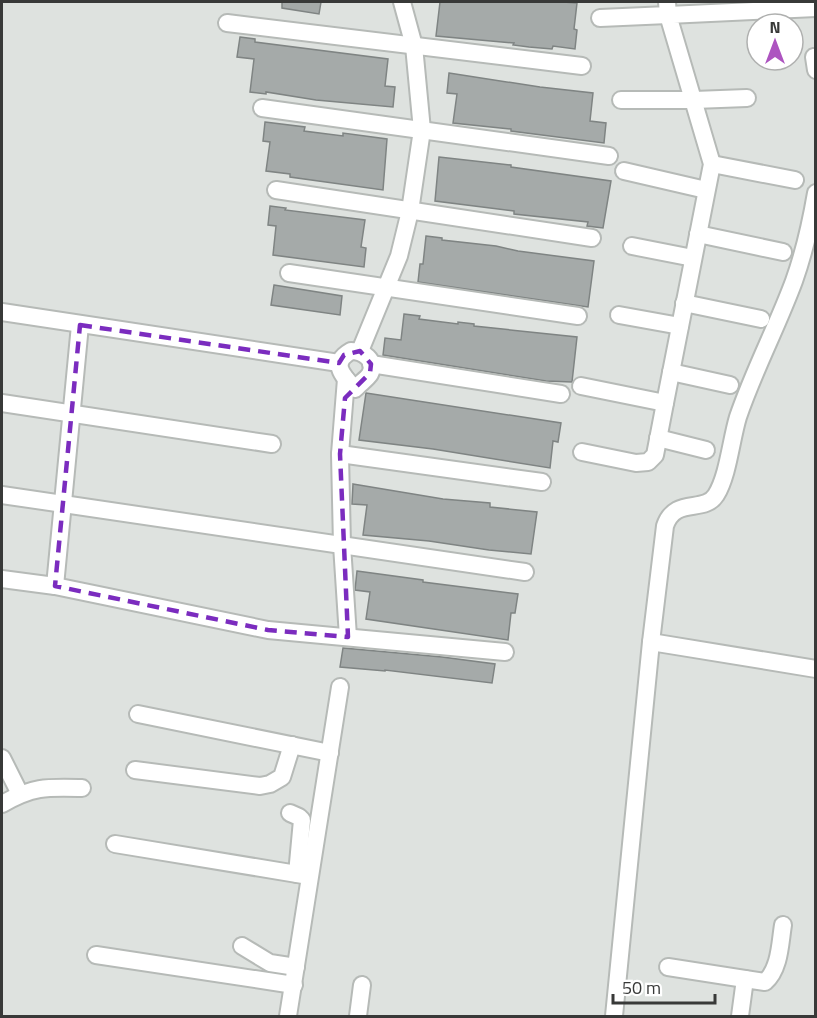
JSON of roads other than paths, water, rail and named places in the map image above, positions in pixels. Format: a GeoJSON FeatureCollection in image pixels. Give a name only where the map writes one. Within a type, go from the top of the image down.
{"type":"FeatureCollection","features":[{"type":"Feature","properties":{"kind":"street"},"geometry":{"type":"LineString","coordinates":[[360,351],[399,256],[410,211],[422,130],[414,46],[402,2]]}},
{"type":"Feature","properties":{"kind":"street"},"geometry":{"type":"LineString","coordinates":[[600,18],[668,8],[816,8]]}},
{"type":"Feature","properties":{"kind":"street"},"geometry":{"type":"LineString","coordinates":[[582,452],[636,463],[648,462],[655,455],[712,164],[668,8]]}},
{"type":"Feature","properties":{"kind":"street"},"geometry":{"type":"LineString","coordinates":[[226,23],[582,66]]}},
{"type":"Feature","properties":{"kind":"street"},"geometry":{"type":"LineString","coordinates":[[621,100],[747,98]]}},
{"type":"Feature","properties":{"kind":"street"},"geometry":{"type":"LineString","coordinates":[[262,108],[609,156]]}},
{"type":"Feature","properties":{"kind":"street"},"geometry":{"type":"LineString","coordinates":[[712,164],[795,180]]}},
{"type":"Feature","properties":{"kind":"street"},"geometry":{"type":"LineString","coordinates":[[624,171],[706,190]]}},
{"type":"Feature","properties":{"kind":"street"},"geometry":{"type":"LineString","coordinates":[[276,190],[592,238]]}},
{"type":"Feature","properties":{"kind":"street"},"geometry":{"type":"LineString","coordinates":[[614,1017],[664,526],[669,515],[680,508],[714,499],[720,487],[738,418],[752,378],[794,280],[816,193]]}},
{"type":"Feature","properties":{"kind":"street"},"geometry":{"type":"LineString","coordinates":[[698,234],[783,252]]}},
{"type":"Feature","properties":{"kind":"street"},"geometry":{"type":"LineString","coordinates":[[632,246],[693,258]]}},
{"type":"Feature","properties":{"kind":"street"},"geometry":{"type":"LineString","coordinates":[[289,273],[578,316]]}},
{"type":"Feature","properties":{"kind":"street"},"geometry":{"type":"LineString","coordinates":[[684,303],[761,320]]}},
{"type":"Feature","properties":{"kind":"street"},"geometry":{"type":"LineString","coordinates":[[2,312],[339,363]]}},
{"type":"Feature","properties":{"kind":"street"},"geometry":{"type":"LineString","coordinates":[[619,315],[680,326]]}},
{"type":"Feature","properties":{"kind":"street"},"geometry":{"type":"LineString","coordinates":[[55,586],[80,325]]}},
{"type":"Feature","properties":{"kind":"street"},"geometry":{"type":"LineString","coordinates":[[351,351],[360,351],[368,356],[371,364],[370,373],[355,389],[340,372],[339,363],[344,355],[351,351]]}},
{"type":"Feature","properties":{"kind":"street"},"geometry":{"type":"LineString","coordinates":[[371,364],[561,394]]}},
{"type":"Feature","properties":{"kind":"street"},"geometry":{"type":"LineString","coordinates":[[671,372],[730,385]]}},
{"type":"Feature","properties":{"kind":"street"},"geometry":{"type":"LineString","coordinates":[[346,379],[340,454],[342,545],[348,637]]}},
{"type":"Feature","properties":{"kind":"street"},"geometry":{"type":"LineString","coordinates":[[581,386],[665,403]]}},
{"type":"Feature","properties":{"kind":"street"},"geometry":{"type":"LineString","coordinates":[[2,403],[272,444]]}},
{"type":"Feature","properties":{"kind":"street"},"geometry":{"type":"LineString","coordinates":[[658,438],[706,450]]}},
{"type":"Feature","properties":{"kind":"street"},"geometry":{"type":"LineString","coordinates":[[340,454],[542,482]]}},
{"type":"Feature","properties":{"kind":"street"},"geometry":{"type":"LineString","coordinates":[[2,495],[525,572]]}},
{"type":"Feature","properties":{"kind":"street"},"geometry":{"type":"LineString","coordinates":[[2,579],[55,586],[268,630],[505,652]]}},
{"type":"Feature","properties":{"kind":"street"},"geometry":{"type":"LineString","coordinates":[[651,642],[816,669]]}},
{"type":"Feature","properties":{"kind":"street"},"geometry":{"type":"LineString","coordinates":[[303,875],[330,753],[340,687]]}},
{"type":"Feature","properties":{"kind":"street"},"geometry":{"type":"LineString","coordinates":[[138,714],[330,753]]}},
{"type":"Feature","properties":{"kind":"street"},"geometry":{"type":"LineString","coordinates":[[135,771],[260,786],[270,784],[282,777],[292,745]]}},
{"type":"Feature","properties":{"kind":"street"},"geometry":{"type":"LineString","coordinates":[[2,758],[20,794]]}},
{"type":"Feature","properties":{"kind":"street"},"geometry":{"type":"LineString","coordinates":[[2,804],[29,790],[49,787],[81,788]]}},
{"type":"Feature","properties":{"kind":"street"},"geometry":{"type":"LineString","coordinates":[[288,1017],[294,986],[303,875],[302,820],[290,813]]}},
{"type":"Feature","properties":{"kind":"street"},"geometry":{"type":"LineString","coordinates":[[115,844],[303,875]]}},
{"type":"Feature","properties":{"kind":"street"},"geometry":{"type":"LineString","coordinates":[[668,968],[765,982],[776,968],[783,925]]}},
{"type":"Feature","properties":{"kind":"street"},"geometry":{"type":"LineString","coordinates":[[242,946],[270,963],[296,967]]}},
{"type":"Feature","properties":{"kind":"street"},"geometry":{"type":"LineString","coordinates":[[96,955],[294,986]]}},
{"type":"Feature","properties":{"kind":"street"},"geometry":{"type":"LineString","coordinates":[[740,1017],[745,979]]}},
{"type":"Feature","properties":{"kind":"street"},"geometry":{"type":"LineString","coordinates":[[358,1017],[362,985]]}}]}
